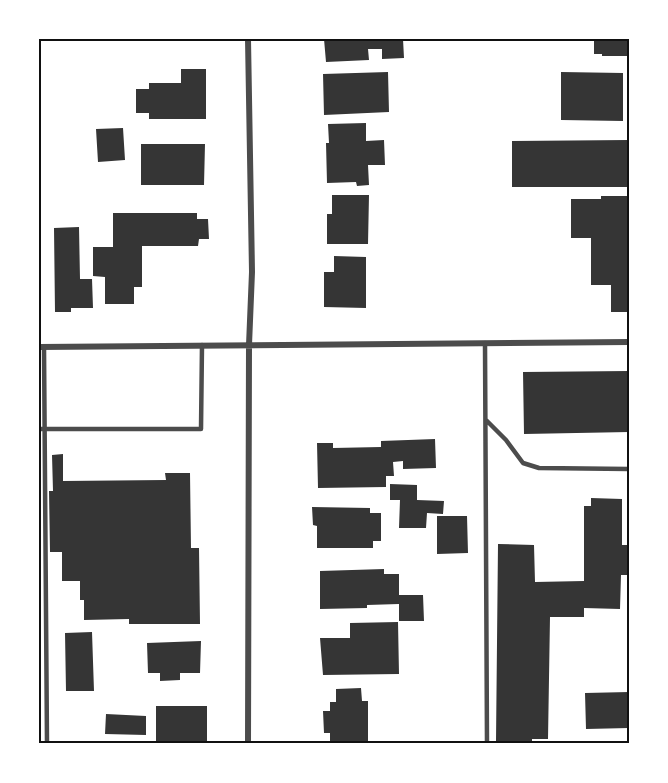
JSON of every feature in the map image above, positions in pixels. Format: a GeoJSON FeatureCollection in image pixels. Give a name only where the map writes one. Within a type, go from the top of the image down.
{"type":"FeatureCollection","features":[{"type":"Feature","properties":{"kind":"street"},"geometry":{"type":"LineString","coordinates":[[248,39],[252,272],[249,345],[248,744]]}},
{"type":"Feature","properties":{"kind":"street"},"geometry":{"type":"LineString","coordinates":[[41,347],[629,342]]}},
{"type":"Feature","properties":{"kind":"lane"},"geometry":{"type":"LineString","coordinates":[[486,343],[486,744]]}},
{"type":"Feature","properties":{"kind":"lane"},"geometry":{"type":"LineString","coordinates":[[39,429],[201,429],[202,345]]}},
{"type":"Feature","properties":{"kind":"lane"},"geometry":{"type":"LineString","coordinates":[[41,347],[46,429],[47,744]]}},
{"type":"Feature","properties":{"kind":"lane"},"geometry":{"type":"LineString","coordinates":[[486,420],[506,440],[522,463],[539,468],[629,469]]}},
{"type":"Feature","properties":{"kind":"building"},"geometry":{"type":"Polygon","coordinates":[[[324,39],[403,39],[404,58],[382,59],[382,49],[368,49],[369,60],[326,62],[324,39]]]}},
{"type":"Feature","properties":{"kind":"building"},"geometry":{"type":"Polygon","coordinates":[[[594,39],[629,39],[629,56],[594,54],[594,39]]]}},
{"type":"Feature","properties":{"kind":"building"},"geometry":{"type":"Polygon","coordinates":[[[181,69],[206,69],[206,119],[149,119],[149,113],[136,113],[136,89],[149,89],[149,83],[181,83],[181,69]]]}},
{"type":"Feature","properties":{"kind":"building"},"geometry":{"type":"Polygon","coordinates":[[[388,72],[389,112],[324,115],[323,74],[388,72]]]}},
{"type":"Feature","properties":{"kind":"building"},"geometry":{"type":"Polygon","coordinates":[[[561,72],[623,73],[623,121],[561,120],[561,72]]]}},
{"type":"Feature","properties":{"kind":"building"},"geometry":{"type":"Polygon","coordinates":[[[366,123],[366,141],[384,140],[385,165],[368,165],[369,185],[357,186],[356,182],[327,183],[328,124],[366,123]]]}},
{"type":"Feature","properties":{"kind":"building"},"geometry":{"type":"Polygon","coordinates":[[[123,128],[125,160],[98,162],[96,129],[123,128]]]}},
{"type":"Feature","properties":{"kind":"building"},"geometry":{"type":"Polygon","coordinates":[[[629,140],[629,187],[512,187],[512,141],[629,140]]]}},
{"type":"Feature","properties":{"kind":"building"},"geometry":{"type":"Polygon","coordinates":[[[141,144],[205,144],[204,185],[141,185],[141,144]]]}},
{"type":"Feature","properties":{"kind":"building"},"geometry":{"type":"Polygon","coordinates":[[[332,195],[369,195],[368,244],[327,244],[327,214],[332,214],[332,195]]]}},
{"type":"Feature","properties":{"kind":"building"},"geometry":{"type":"Polygon","coordinates":[[[601,196],[629,196],[629,312],[611,312],[611,285],[591,285],[591,238],[571,238],[571,199],[601,199],[601,196]]]}},
{"type":"Feature","properties":{"kind":"building"},"geometry":{"type":"Polygon","coordinates":[[[113,213],[197,213],[197,219],[208,219],[209,239],[199,239],[198,246],[142,246],[142,287],[134,287],[134,304],[105,304],[105,277],[93,276],[93,247],[113,247],[113,213]]]}},
{"type":"Feature","properties":{"kind":"building"},"geometry":{"type":"Polygon","coordinates":[[[79,227],[80,279],[92,279],[93,308],[71,308],[71,312],[55,312],[54,228],[79,227]]]}},
{"type":"Feature","properties":{"kind":"building"},"geometry":{"type":"Polygon","coordinates":[[[334,256],[366,257],[366,308],[324,307],[324,272],[334,272],[334,256]]]}},
{"type":"Feature","properties":{"kind":"building"},"geometry":{"type":"Polygon","coordinates":[[[629,371],[629,432],[524,434],[523,372],[629,371]]]}},
{"type":"Feature","properties":{"kind":"building"},"geometry":{"type":"Polygon","coordinates":[[[435,439],[436,468],[403,469],[403,461],[393,462],[394,476],[386,476],[386,487],[318,488],[317,443],[333,443],[333,448],[381,447],[381,441],[435,439]]]}},
{"type":"Feature","properties":{"kind":"building"},"geometry":{"type":"Polygon","coordinates":[[[63,454],[63,481],[166,480],[165,473],[190,473],[191,548],[199,548],[200,624],[129,624],[129,619],[84,620],[84,600],[80,600],[80,581],[62,581],[62,552],[50,552],[49,491],[53,491],[52,455],[63,454]]]}},
{"type":"Feature","properties":{"kind":"building"},"geometry":{"type":"Polygon","coordinates":[[[390,484],[417,485],[417,500],[444,501],[443,514],[427,513],[426,528],[399,528],[400,500],[390,500],[390,484]]]}},
{"type":"Feature","properties":{"kind":"building"},"geometry":{"type":"Polygon","coordinates":[[[591,498],[622,499],[622,545],[629,545],[629,575],[621,575],[620,609],[584,608],[584,617],[550,617],[548,739],[532,739],[532,744],[506,744],[506,741],[496,741],[498,544],[534,545],[535,582],[584,581],[584,506],[591,506],[591,498]]]}},
{"type":"Feature","properties":{"kind":"building"},"geometry":{"type":"Polygon","coordinates":[[[312,507],[370,508],[370,513],[381,513],[381,541],[373,541],[373,548],[317,548],[317,526],[313,525],[312,507]]]}},
{"type":"Feature","properties":{"kind":"building"},"geometry":{"type":"Polygon","coordinates":[[[437,516],[467,516],[468,553],[437,554],[437,516]]]}},
{"type":"Feature","properties":{"kind":"building"},"geometry":{"type":"Polygon","coordinates":[[[384,569],[384,574],[399,574],[399,595],[423,595],[424,621],[399,621],[399,604],[367,605],[367,608],[320,609],[320,571],[384,569]]]}},
{"type":"Feature","properties":{"kind":"building"},"geometry":{"type":"Polygon","coordinates":[[[398,622],[399,674],[323,675],[320,638],[350,638],[350,623],[398,622]]]}},
{"type":"Feature","properties":{"kind":"building"},"geometry":{"type":"Polygon","coordinates":[[[92,632],[94,691],[66,691],[65,633],[92,632]]]}},
{"type":"Feature","properties":{"kind":"building"},"geometry":{"type":"Polygon","coordinates":[[[201,641],[200,673],[180,673],[180,680],[160,681],[160,673],[148,673],[147,643],[201,641]]]}},
{"type":"Feature","properties":{"kind":"building"},"geometry":{"type":"Polygon","coordinates":[[[361,688],[362,701],[368,701],[368,741],[330,741],[330,733],[324,733],[323,711],[330,711],[330,702],[336,702],[336,689],[361,688]]]}},
{"type":"Feature","properties":{"kind":"building"},"geometry":{"type":"Polygon","coordinates":[[[629,692],[629,728],[586,729],[585,693],[629,692]]]}},
{"type":"Feature","properties":{"kind":"building"},"geometry":{"type":"Polygon","coordinates":[[[156,706],[207,706],[207,743],[156,743],[156,706]]]}},
{"type":"Feature","properties":{"kind":"building"},"geometry":{"type":"Polygon","coordinates":[[[106,714],[146,716],[146,735],[105,734],[106,714]]]}}]}
